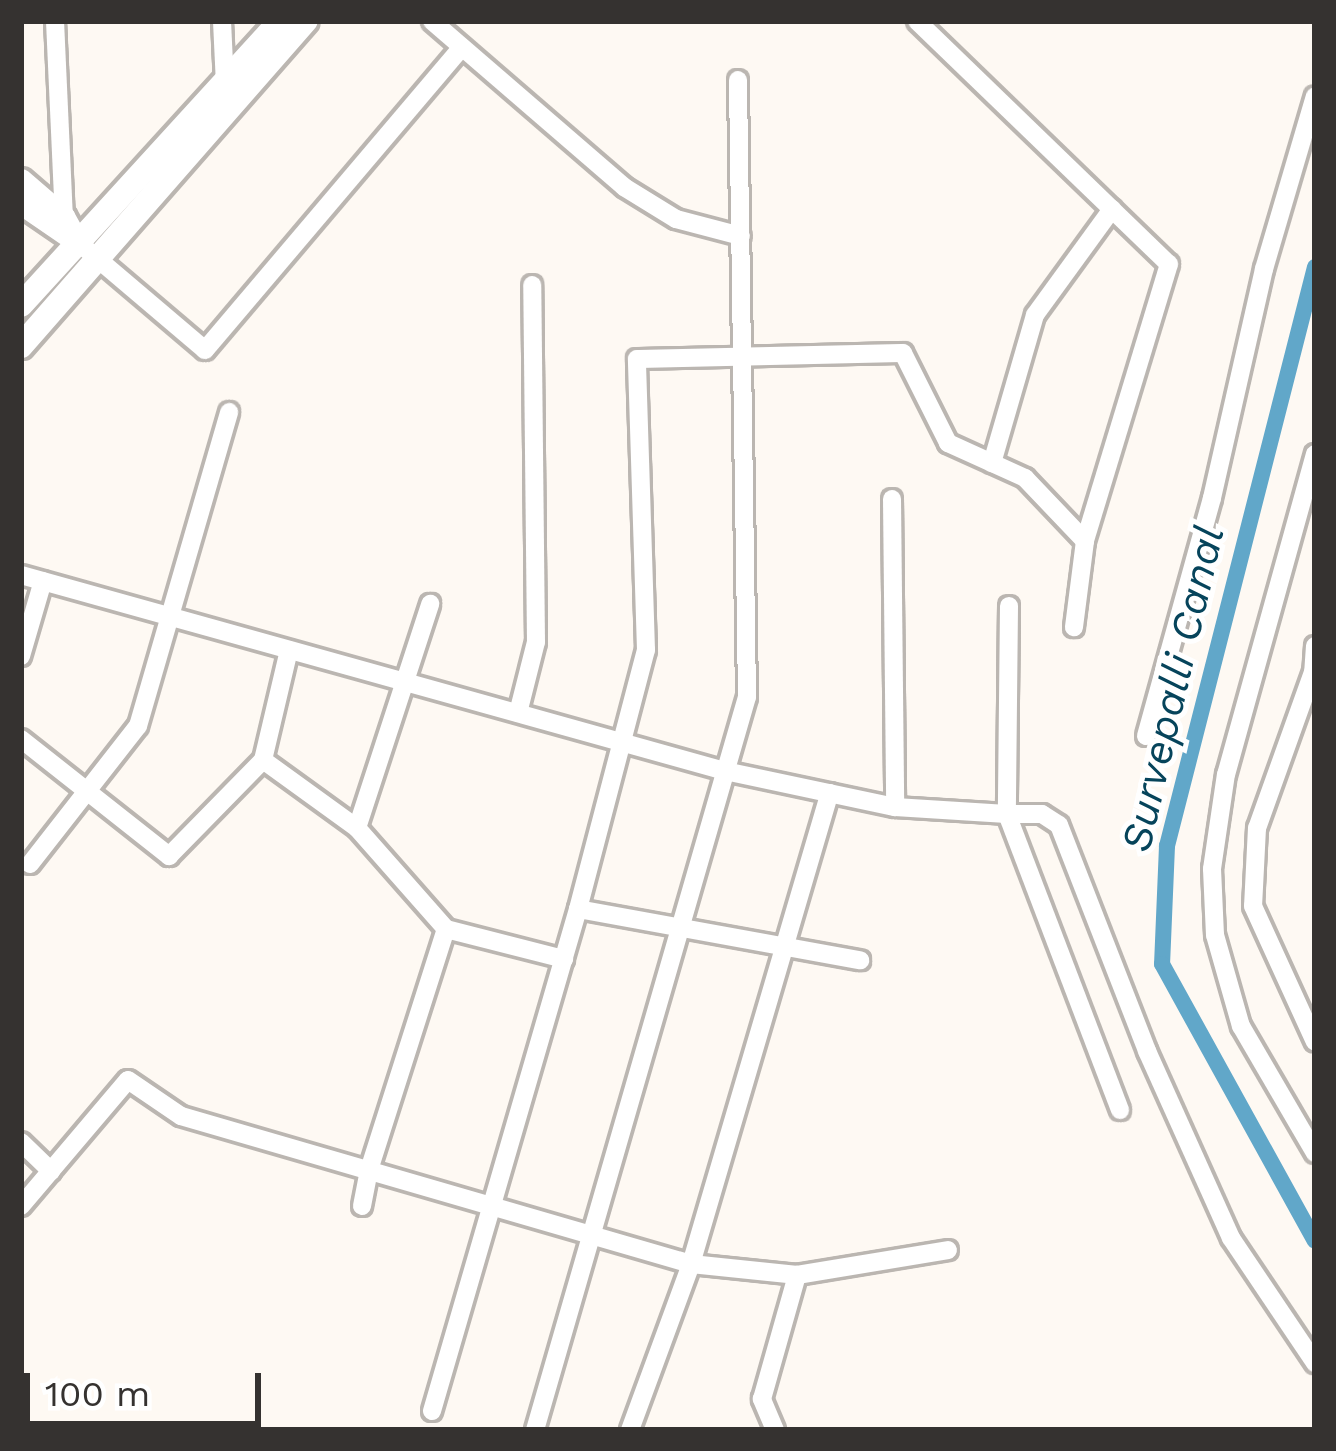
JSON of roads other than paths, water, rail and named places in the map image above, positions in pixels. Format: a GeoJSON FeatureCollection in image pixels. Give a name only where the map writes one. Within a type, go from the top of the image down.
{"type":"FeatureCollection","features":[{"type":"Feature","properties":{"kind":"main road"},"geometry":{"type":"LineString","coordinates":[[21,346],[88,251],[280,21]]}},
{"type":"Feature","properties":{"kind":"main road"},"geometry":{"type":"LineString","coordinates":[[21,305],[88,251],[306,21]]}},
{"type":"Feature","properties":{"kind":"street"},"geometry":{"type":"LineString","coordinates":[[55,21],[64,216]]}},
{"type":"Feature","properties":{"kind":"street"},"geometry":{"type":"LineString","coordinates":[[222,21],[224,85]]}},
{"type":"Feature","properties":{"kind":"street"},"geometry":{"type":"LineString","coordinates":[[433,21],[624,187],[676,219],[741,236]]}},
{"type":"Feature","properties":{"kind":"street"},"geometry":{"type":"LineString","coordinates":[[917,21],[1169,264],[1084,542],[1074,627]]}},
{"type":"Feature","properties":{"kind":"street"},"geometry":{"type":"LineString","coordinates":[[21,204],[51,230],[88,251],[206,350],[462,47]]}},
{"type":"Feature","properties":{"kind":"street"},"geometry":{"type":"LineString","coordinates":[[536,1430],[746,697],[738,80]]}},
{"type":"Feature","properties":{"kind":"street"},"geometry":{"type":"LineString","coordinates":[[1146,736],[1212,498],[1264,269],[1315,96]]}},
{"type":"Feature","properties":{"kind":"street"},"geometry":{"type":"LineString","coordinates":[[21,179],[64,216],[88,251]]}},
{"type":"Feature","properties":{"kind":"street"},"geometry":{"type":"LineString","coordinates":[[992,463],[1035,315],[1112,209]]}},
{"type":"Feature","properties":{"kind":"street"},"geometry":{"type":"LineString","coordinates":[[518,713],[536,642],[532,285]]}},
{"type":"Feature","properties":{"kind":"street"},"geometry":{"type":"LineString","coordinates":[[432,1411],[578,910],[646,650],[637,359],[904,353],[947,443],[1024,478],[1084,542]]}},
{"type":"Feature","properties":{"kind":"street"},"geometry":{"type":"LineString","coordinates":[[30,864],[138,726],[229,412]]}},
{"type":"Feature","properties":{"kind":"street"},"geometry":{"type":"LineString","coordinates":[[1315,454],[1226,774],[1212,869],[1215,934],[1241,1026],[1315,1153]]}},
{"type":"Feature","properties":{"kind":"street"},"geometry":{"type":"LineString","coordinates":[[892,499],[895,807]]}},
{"type":"Feature","properties":{"kind":"street"},"geometry":{"type":"LineString","coordinates":[[21,575],[725,771],[895,807],[1042,814],[1059,825],[1147,1051],[1231,1238],[1315,1364]]}},
{"type":"Feature","properties":{"kind":"street"},"geometry":{"type":"LineString","coordinates":[[21,656],[43,581]]}},
{"type":"Feature","properties":{"kind":"street"},"geometry":{"type":"LineString","coordinates":[[357,827],[408,683],[430,604]]}},
{"type":"Feature","properties":{"kind":"street"},"geometry":{"type":"LineString","coordinates":[[1009,606],[1012,694],[1007,814],[1120,1110]]}},
{"type":"Feature","properties":{"kind":"street"},"geometry":{"type":"LineString","coordinates":[[1312,1030],[1253,906],[1257,828],[1313,673],[1315,646]]}},
{"type":"Feature","properties":{"kind":"street"},"geometry":{"type":"LineString","coordinates":[[21,739],[169,856],[263,760],[289,650]]}},
{"type":"Feature","properties":{"kind":"street"},"geometry":{"type":"LineString","coordinates":[[263,760],[357,827],[446,928],[564,958]]}},
{"type":"Feature","properties":{"kind":"street"},"geometry":{"type":"LineString","coordinates":[[630,1430],[691,1264],[830,793]]}},
{"type":"Feature","properties":{"kind":"street"},"geometry":{"type":"LineString","coordinates":[[578,910],[860,960]]}},
{"type":"Feature","properties":{"kind":"street"},"geometry":{"type":"LineString","coordinates":[[362,1206],[369,1170],[446,928]]}},
{"type":"Feature","properties":{"kind":"street"},"geometry":{"type":"LineString","coordinates":[[21,1206],[128,1080],[181,1116],[691,1264],[796,1275],[947,1250]]}},
{"type":"Feature","properties":{"kind":"street"},"geometry":{"type":"LineString","coordinates":[[21,1142],[51,1171]]}},
{"type":"Feature","properties":{"kind":"street"},"geometry":{"type":"LineString","coordinates":[[775,1430],[761,1399],[796,1275]]}},
{"type":"Feature","properties":{"kind":"waterway","name":"Survepalli Canal"},"geometry":{"type":"LineString","coordinates":[[1315,267],[1167,846],[1162,964],[1315,1241]]}}]}
